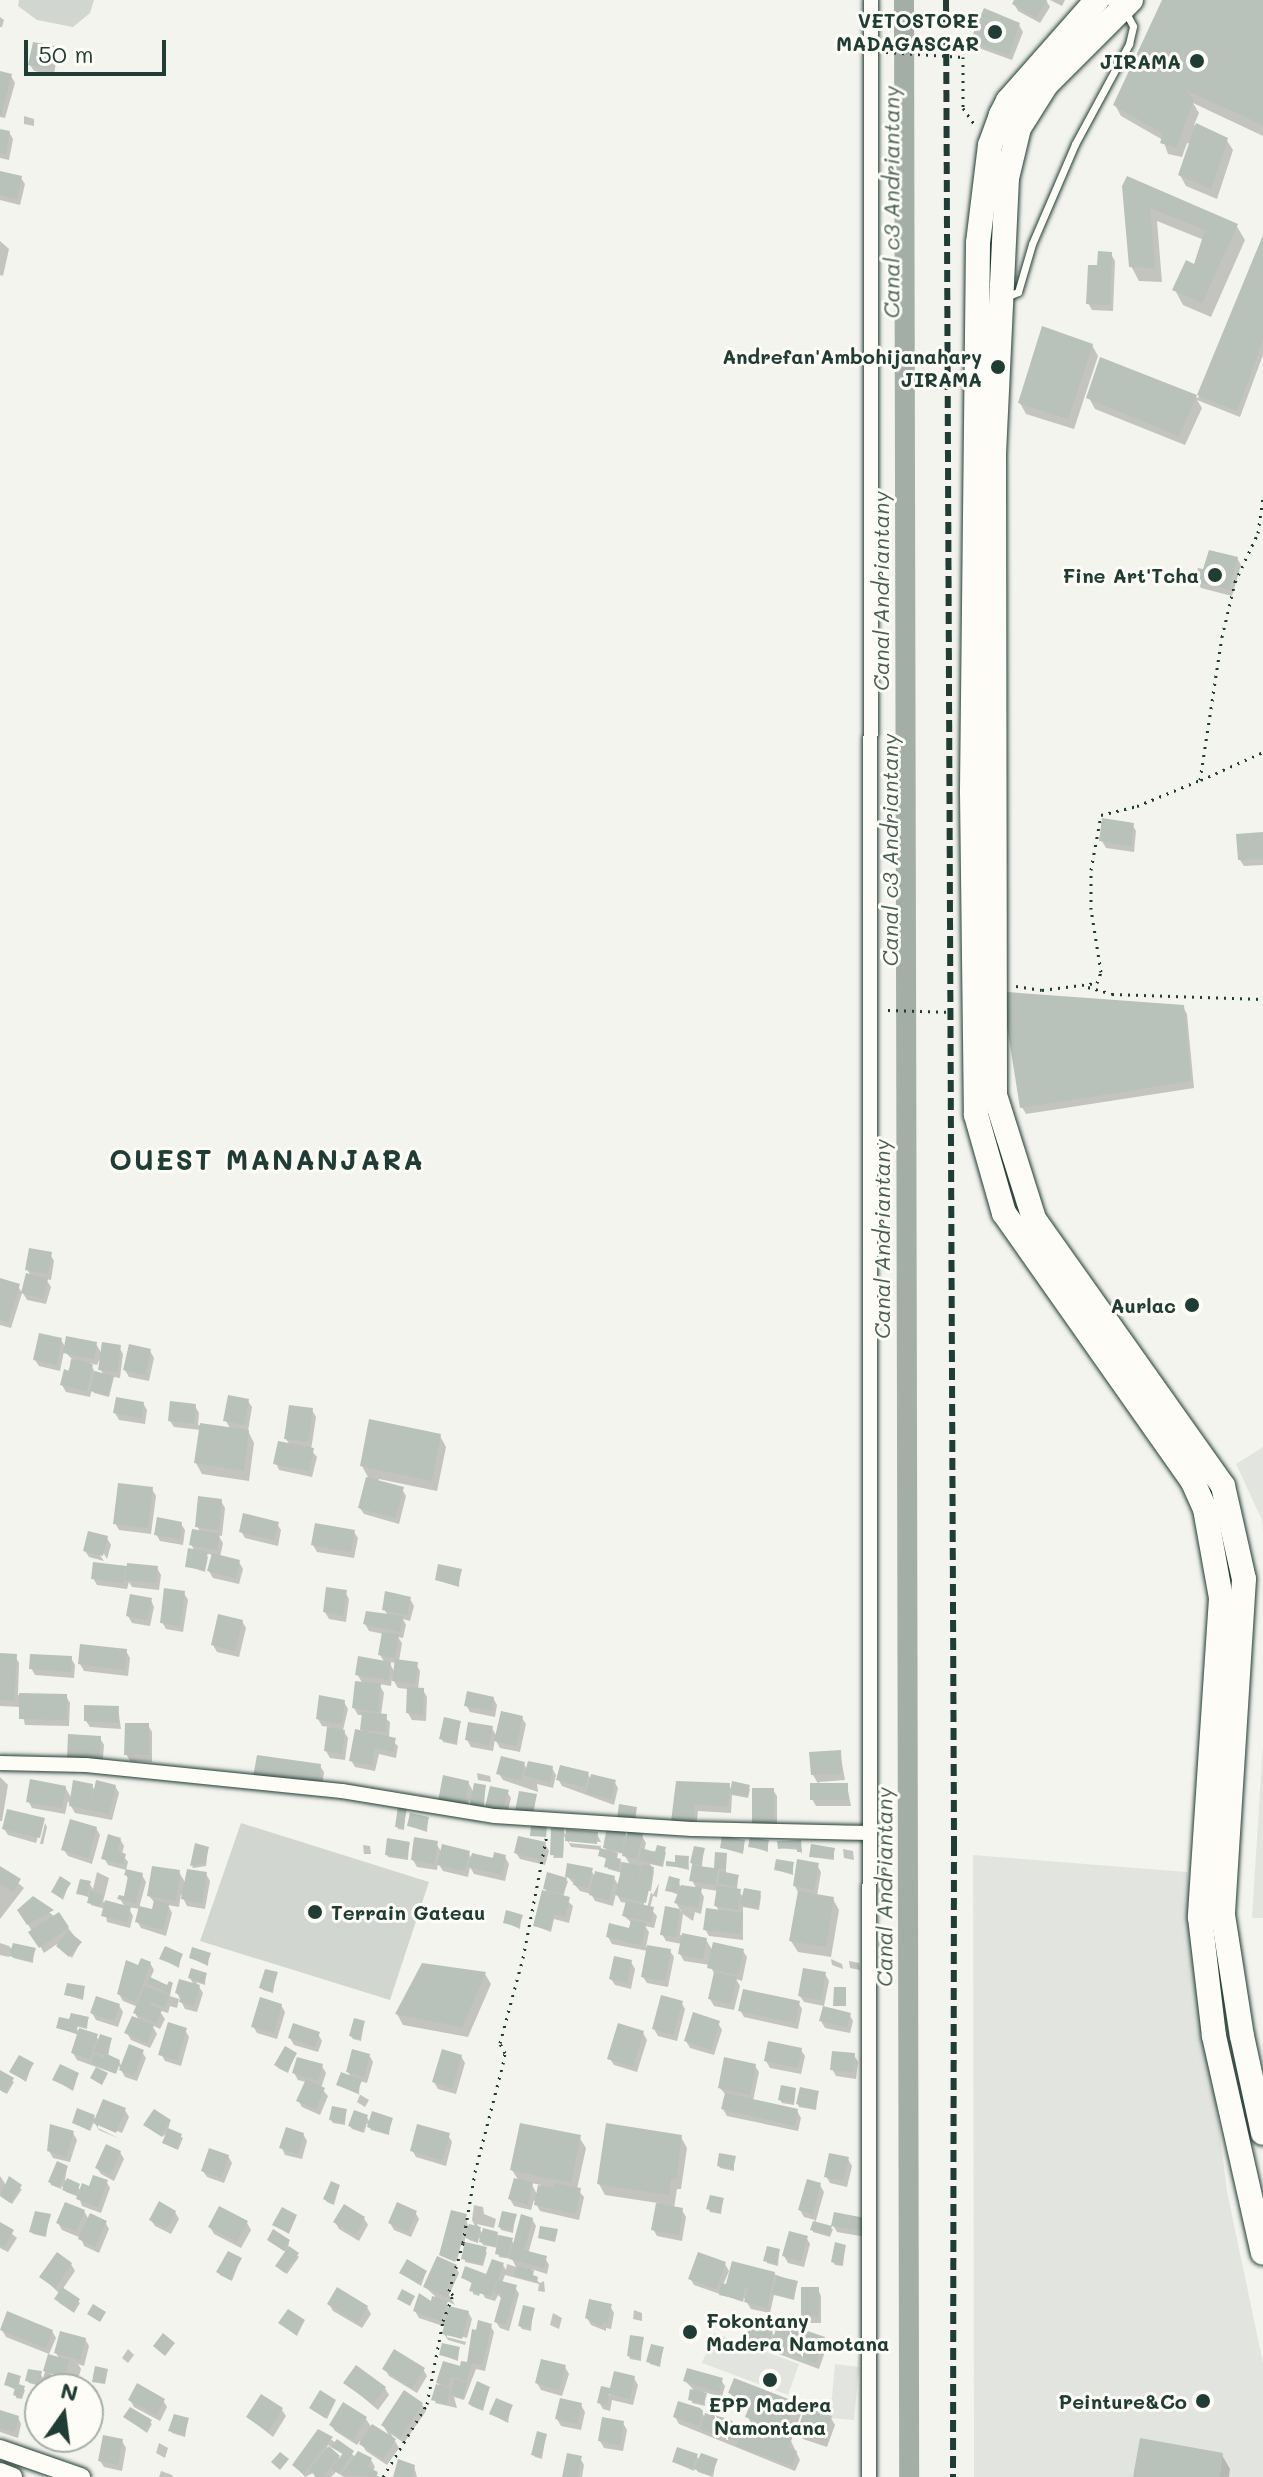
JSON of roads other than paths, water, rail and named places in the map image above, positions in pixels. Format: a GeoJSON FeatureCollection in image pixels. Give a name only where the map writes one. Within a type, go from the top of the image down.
{"type":"FeatureCollection","features":[{"type":"Feature","properties":{"kind":"main road"},"geometry":{"type":"LineString","coordinates":[[1097,0],[1008,101],[990,145],[975,299],[976,1115],[1004,1213],[1193,1482],[1205,1509],[1221,1598],[1200,1917],[1214,2036],[1263,2253]]}},
{"type":"Feature","properties":{"kind":"main road"},"geometry":{"type":"LineString","coordinates":[[1121,3],[1046,85],[1019,128],[1007,178],[993,482],[995,1095],[1028,1207],[1223,1486],[1244,1579],[1223,1915],[1242,2036],[1263,2133]]}},
{"type":"Feature","properties":{"kind":"street"},"geometry":{"type":"LineString","coordinates":[[869,2477],[871,0]]}},
{"type":"Feature","properties":{"kind":"street"},"geometry":{"type":"LineString","coordinates":[[0,1763],[86,1765],[342,1791],[458,1812],[730,1831],[870,1833]]}},
{"type":"Feature","properties":{"kind":"street"},"geometry":{"type":"LineString","coordinates":[[0,2449],[81,2477]]}},
{"type":"Feature","properties":{"kind":"street"},"geometry":{"type":"LineString","coordinates":[[0,2472],[13,2477]]}},
{"type":"Feature","properties":{"kind":"lane"},"geometry":{"type":"LineString","coordinates":[[975,299],[1001,299],[1018,292],[1032,244],[1075,144],[1129,44],[1133,26],[1121,3]]}},
{"type":"Feature","properties":{"kind":"waterway","name":"Canal c3 Andriantany"},"geometry":{"type":"LineString","coordinates":[[904,0],[909,2477]]}},
{"type":"Feature","properties":{"kind":"waterway","name":"Canal c3 Andriantany"},"geometry":{"type":"LineString","coordinates":[[907,1507],[909,0]]}},
{"type":"Feature","properties":{"kind":"railway"},"geometry":{"type":"LineString","coordinates":[[946,0],[954,1844],[953,2477]]}},
{"type":"Feature","properties":{"kind":"place","name":"VETOSTORE MADAGASCAR"},"geometry":{"type":"Point","coordinates":[995,32]}},
{"type":"Feature","properties":{"kind":"place","name":"JIRAMA"},"geometry":{"type":"Point","coordinates":[1197,61]}},
{"type":"Feature","properties":{"kind":"place","name":"Andrefan'Ambohijanahary JIRAMA"},"geometry":{"type":"Point","coordinates":[998,367]}},
{"type":"Feature","properties":{"kind":"place","name":"Fine Art'Tcha"},"geometry":{"type":"Point","coordinates":[1215,575]}},
{"type":"Feature","properties":{"kind":"place","name":"Aurlac"},"geometry":{"type":"Point","coordinates":[1192,1305]}},
{"type":"Feature","properties":{"kind":"place","name":"Terrain Gateau"},"geometry":{"type":"Point","coordinates":[315,1912]}},
{"type":"Feature","properties":{"kind":"place","name":"Fokontany Madera Namotana"},"geometry":{"type":"Point","coordinates":[690,2332]}},
{"type":"Feature","properties":{"kind":"place","name":"EPP Madera Namontana"},"geometry":{"type":"Point","coordinates":[770,2380]}},
{"type":"Feature","properties":{"kind":"place","name":"Peinture&Co"},"geometry":{"type":"Point","coordinates":[1203,2401]}},
{"type":"Feature","properties":{"kind":"district","name":"OUEST MANANJARA"},"geometry":{"type":"Point","coordinates":[267,1159]}},
{"type":"Feature","properties":{"kind":"water label","name":"Canal Andriantany"},"geometry":{"type":"Point","coordinates":[881,591]}},
{"type":"Feature","properties":{"kind":"water label","name":"Canal Andriantany"},"geometry":{"type":"Point","coordinates":[882,1239]}},
{"type":"Feature","properties":{"kind":"water label","name":"Canal Andriantany"},"geometry":{"type":"Point","coordinates":[884,1887]}}]}
